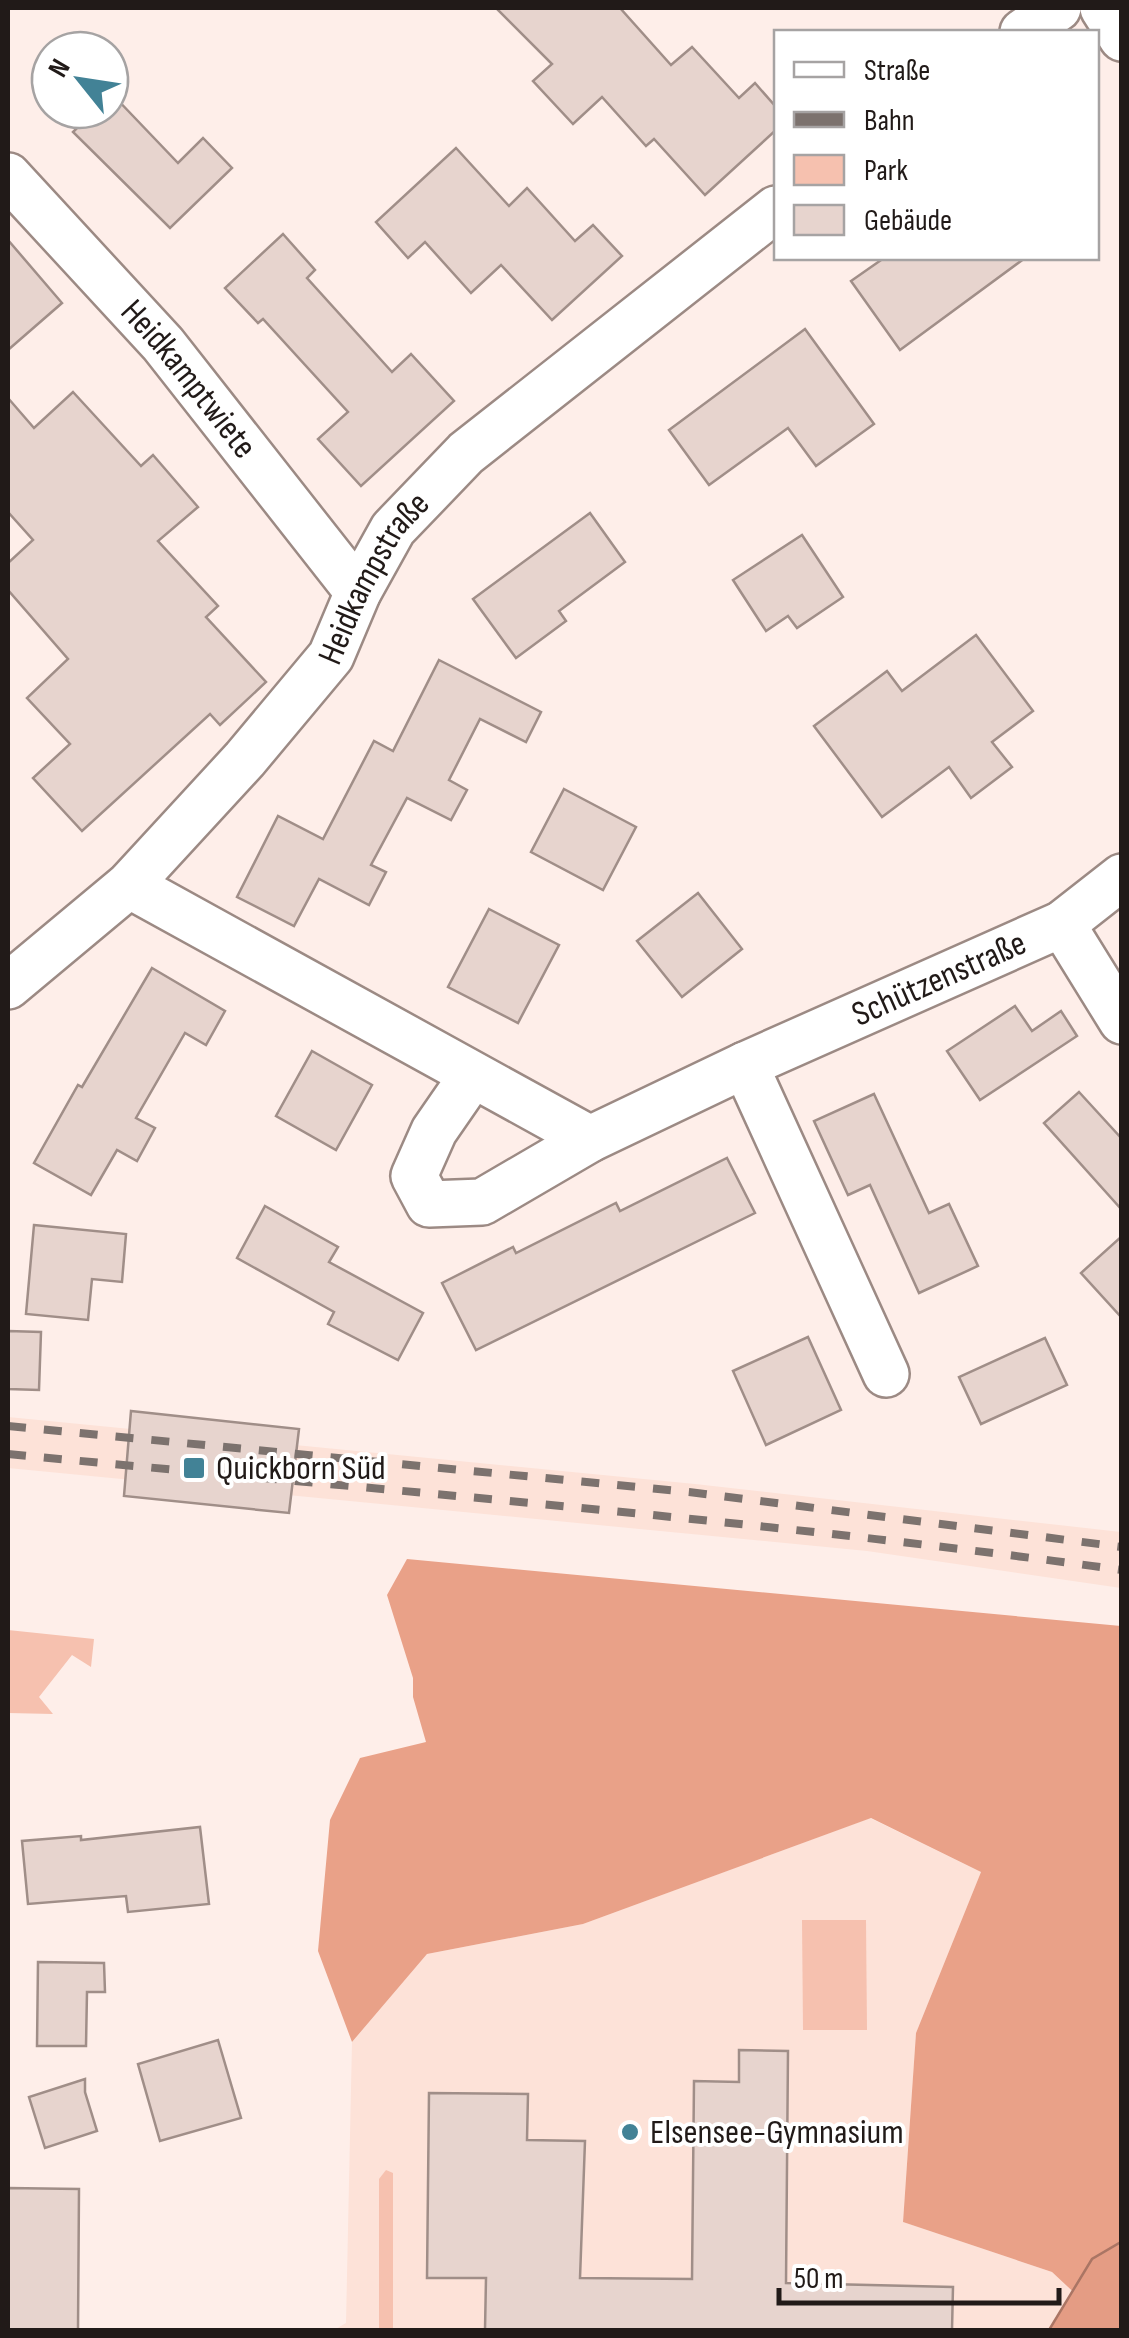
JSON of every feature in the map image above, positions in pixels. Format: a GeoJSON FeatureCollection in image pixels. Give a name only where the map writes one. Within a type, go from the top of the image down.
{"type":"FeatureCollection","features":[{"type":"Feature","properties":{"kind":"street"},"geometry":{"type":"LineString","coordinates":[[1026,30],[1058,8]]}},
{"type":"Feature","properties":{"kind":"street"},"geometry":{"type":"LineString","coordinates":[[1103,8],[1122,38]]}},
{"type":"Feature","properties":{"kind":"street","name":"Heidkamptwiete"},"geometry":{"type":"LineString","coordinates":[[8,176],[163,344],[358,592]]}},
{"type":"Feature","properties":{"kind":"street","name":"Heidkampstraße"},"geometry":{"type":"LineString","coordinates":[[8,986],[129,885],[245,759],[331,656],[358,592],[393,529],[466,453],[774,211]]}},
{"type":"Feature","properties":{"kind":"street","name":"Schützenstraße"},"geometry":{"type":"LineString","coordinates":[[472,1076],[434,1131],[414,1176],[430,1204],[482,1202],[590,1140],[745,1065],[1062,924],[1122,877]]}},
{"type":"Feature","properties":{"kind":"street"},"geometry":{"type":"LineString","coordinates":[[129,885],[590,1140]]}},
{"type":"Feature","properties":{"kind":"street"},"geometry":{"type":"LineString","coordinates":[[1062,924],[1122,1021]]}},
{"type":"Feature","properties":{"kind":"street"},"geometry":{"type":"LineString","coordinates":[[745,1065],[886,1374]]}},
{"type":"Feature","properties":{"kind":"shaded area"},"geometry":{"type":"Polygon","coordinates":[[[8,1417],[695,1484],[1121,1532],[1121,1588],[867,1551],[8,1468],[8,1417]]]}},
{"type":"Feature","properties":{"kind":"shaded area"},"geometry":{"type":"Polygon","coordinates":[[[407,1559],[1121,1626],[1121,2330],[1114,2330],[1052,2272],[903,2222],[916,2033],[981,1872],[871,1818],[583,1924],[427,1954],[352,2042],[318,1951],[330,1820],[360,1758],[426,1742],[413,1697],[413,1678],[387,1595],[407,1559]]]}},
{"type":"Feature","properties":{"kind":"shaded area","name":"Elsensee-Gymnasium"},"geometry":{"type":"Polygon","coordinates":[[[870,1818],[981,1872],[916,2033],[903,2222],[1052,2272],[1114,2330],[334,2330],[346,2323],[352,2042],[427,1954],[583,1924],[870,1818]]]}},
{"type":"Feature","properties":{"kind":"shaded area"},"geometry":{"type":"Polygon","coordinates":[[[1121,2242],[1121,2330],[1049,2330],[1092,2259],[1121,2242]]]}},
{"type":"Feature","properties":{"kind":"green space"},"geometry":{"type":"Polygon","coordinates":[[[8,1630],[94,1639],[91,1667],[72,1655],[39,1697],[53,1714],[8,1713],[8,1630]]]}},
{"type":"Feature","properties":{"kind":"green space"},"geometry":{"type":"Polygon","coordinates":[[[802,1920],[866,1920],[867,2030],[803,2030],[802,1920]]]}},
{"type":"Feature","properties":{"kind":"green space"},"geometry":{"type":"Polygon","coordinates":[[[386,2170],[393,2173],[393,2330],[379,2330],[379,2179],[386,2170]]]}},
{"type":"Feature","properties":{"kind":"building"},"geometry":{"type":"Polygon","coordinates":[[[496,8],[620,8],[671,65],[692,47],[739,98],[755,83],[774,105],[774,132],[705,195],[654,139],[646,146],[602,97],[573,124],[533,81],[552,64],[496,8]]]}},
{"type":"Feature","properties":{"kind":"building"},"geometry":{"type":"Polygon","coordinates":[[[130,113],[178,163],[203,138],[232,168],[170,228],[73,132],[130,130],[130,113]]]}},
{"type":"Feature","properties":{"kind":"building"},"geometry":{"type":"Polygon","coordinates":[[[456,148],[509,206],[527,188],[575,241],[593,225],[622,256],[552,320],[501,265],[471,293],[425,242],[408,258],[376,222],[456,148]]]}},
{"type":"Feature","properties":{"kind":"building"},"geometry":{"type":"Polygon","coordinates":[[[283,234],[315,270],[307,278],[392,372],[411,354],[454,401],[361,486],[318,439],[348,412],[263,319],[258,323],[225,288],[283,234]]]}},
{"type":"Feature","properties":{"kind":"building"},"geometry":{"type":"Polygon","coordinates":[[[8,240],[62,303],[8,350],[8,240]]]}},
{"type":"Feature","properties":{"kind":"building"},"geometry":{"type":"Polygon","coordinates":[[[881,260],[1022,260],[900,350],[851,281],[881,260]]]}},
{"type":"Feature","properties":{"kind":"building"},"geometry":{"type":"Polygon","coordinates":[[[805,329],[874,424],[816,466],[788,428],[709,485],[669,430],[805,329]]]}},
{"type":"Feature","properties":{"kind":"building"},"geometry":{"type":"Polygon","coordinates":[[[73,392],[141,466],[153,455],[198,507],[158,541],[218,606],[206,617],[266,682],[220,725],[210,714],[82,831],[33,778],[70,744],[27,698],[68,659],[8,590],[8,563],[33,540],[8,512],[8,398],[34,428],[73,392]]]}},
{"type":"Feature","properties":{"kind":"building"},"geometry":{"type":"Polygon","coordinates":[[[590,513],[625,562],[559,611],[566,621],[516,658],[473,599],[590,513]]]}},
{"type":"Feature","properties":{"kind":"building"},"geometry":{"type":"Polygon","coordinates":[[[802,535],[843,597],[797,628],[788,616],[766,631],[733,580],[802,535]]]}},
{"type":"Feature","properties":{"kind":"building"},"geometry":{"type":"Polygon","coordinates":[[[976,635],[1033,711],[992,742],[1012,767],[971,798],[949,767],[882,817],[814,726],[887,671],[902,691],[976,635]]]}},
{"type":"Feature","properties":{"kind":"building"},"geometry":{"type":"Polygon","coordinates":[[[439,660],[541,712],[526,742],[480,719],[449,780],[467,790],[451,820],[407,798],[371,865],[386,872],[369,905],[319,879],[294,926],[237,897],[278,816],[323,839],[374,741],[393,751],[439,660]]]}},
{"type":"Feature","properties":{"kind":"building"},"geometry":{"type":"Polygon","coordinates":[[[564,789],[636,827],[603,890],[531,852],[564,789]]]}},
{"type":"Feature","properties":{"kind":"building"},"geometry":{"type":"Polygon","coordinates":[[[698,893],[742,949],[682,997],[637,941],[698,893]]]}},
{"type":"Feature","properties":{"kind":"building"},"geometry":{"type":"Polygon","coordinates":[[[489,909],[559,945],[518,1023],[448,987],[489,909]]]}},
{"type":"Feature","properties":{"kind":"building"},"geometry":{"type":"Polygon","coordinates":[[[152,968],[225,1011],[206,1045],[185,1033],[136,1118],[155,1128],[137,1161],[117,1150],[91,1195],[34,1163],[152,968]]]}},
{"type":"Feature","properties":{"kind":"building"},"geometry":{"type":"Polygon","coordinates":[[[1015,1006],[1032,1031],[1061,1011],[1077,1036],[980,1100],[947,1051],[1015,1006]]]}},
{"type":"Feature","properties":{"kind":"building"},"geometry":{"type":"Polygon","coordinates":[[[312,1051],[372,1085],[336,1150],[276,1116],[312,1051]]]}},
{"type":"Feature","properties":{"kind":"building"},"geometry":{"type":"Polygon","coordinates":[[[1079,1092],[1122,1139],[1122,1210],[1044,1123],[1079,1092]]]}},
{"type":"Feature","properties":{"kind":"building"},"geometry":{"type":"Polygon","coordinates":[[[874,1094],[929,1213],[949,1204],[978,1266],[919,1293],[870,1185],[848,1195],[814,1121],[874,1094]]]}},
{"type":"Feature","properties":{"kind":"building"},"geometry":{"type":"Polygon","coordinates":[[[727,1158],[755,1213],[476,1350],[442,1283],[513,1247],[516,1253],[616,1203],[620,1211],[727,1158]]]}},
{"type":"Feature","properties":{"kind":"building"},"geometry":{"type":"Polygon","coordinates":[[[265,1206],[338,1247],[329,1262],[423,1313],[398,1360],[328,1324],[334,1312],[237,1258],[265,1206]]]}},
{"type":"Feature","properties":{"kind":"building"},"geometry":{"type":"Polygon","coordinates":[[[34,1225],[126,1234],[122,1282],[92,1279],[88,1320],[26,1314],[34,1225]]]}},
{"type":"Feature","properties":{"kind":"building"},"geometry":{"type":"Polygon","coordinates":[[[1122,1236],[1122,1318],[1081,1273],[1122,1236]]]}},
{"type":"Feature","properties":{"kind":"building"},"geometry":{"type":"Polygon","coordinates":[[[8,1331],[41,1332],[39,1390],[8,1389],[8,1331]]]}},
{"type":"Feature","properties":{"kind":"building"},"geometry":{"type":"Polygon","coordinates":[[[808,1337],[841,1410],[766,1445],[733,1371],[808,1337]]]}},
{"type":"Feature","properties":{"kind":"building"},"geometry":{"type":"Polygon","coordinates":[[[1045,1338],[1067,1385],[981,1424],[959,1377],[1045,1338]]]}},
{"type":"Feature","properties":{"kind":"building"},"geometry":{"type":"Polygon","coordinates":[[[131,1411],[299,1429],[289,1513],[124,1496],[131,1411]]]}},
{"type":"Feature","properties":{"kind":"building"},"geometry":{"type":"Polygon","coordinates":[[[200,1827],[209,1904],[128,1912],[126,1896],[28,1904],[22,1841],[81,1836],[81,1840],[200,1827]]]}},
{"type":"Feature","properties":{"kind":"building"},"geometry":{"type":"Polygon","coordinates":[[[38,1962],[104,1963],[105,1992],[87,1992],[86,2046],[37,2046],[38,1962]]]}},
{"type":"Feature","properties":{"kind":"building"},"geometry":{"type":"Polygon","coordinates":[[[218,2040],[241,2118],[160,2141],[138,2064],[218,2040]]]}},
{"type":"Feature","properties":{"kind":"building"},"geometry":{"type":"Polygon","coordinates":[[[739,2050],[788,2051],[786,2283],[953,2287],[952,2330],[485,2330],[486,2278],[427,2278],[429,2093],[528,2094],[527,2140],[585,2141],[580,2278],[692,2279],[694,2081],[739,2082],[739,2050]]]}},
{"type":"Feature","properties":{"kind":"building"},"geometry":{"type":"Polygon","coordinates":[[[85,2079],[97,2131],[45,2148],[29,2097],[85,2079]]]}},
{"type":"Feature","properties":{"kind":"building"},"geometry":{"type":"Polygon","coordinates":[[[8,2188],[79,2189],[78,2330],[8,2330],[8,2188]]]}},
{"type":"Feature","properties":{"kind":"railway"},"geometry":{"type":"LineString","coordinates":[[8,1426],[689,1492],[1122,1547]]}},
{"type":"Feature","properties":{"kind":"railway"},"geometry":{"type":"LineString","coordinates":[[8,1454],[705,1520],[1122,1570]]}},
{"type":"Feature","properties":{"kind":"place","name":"Quickborn Süd"},"geometry":{"type":"Point","coordinates":[194,1468]}},
{"type":"Feature","properties":{"kind":"place","name":"Elsensee-Gymnasium"},"geometry":{"type":"Point","coordinates":[630,2132]}}]}
